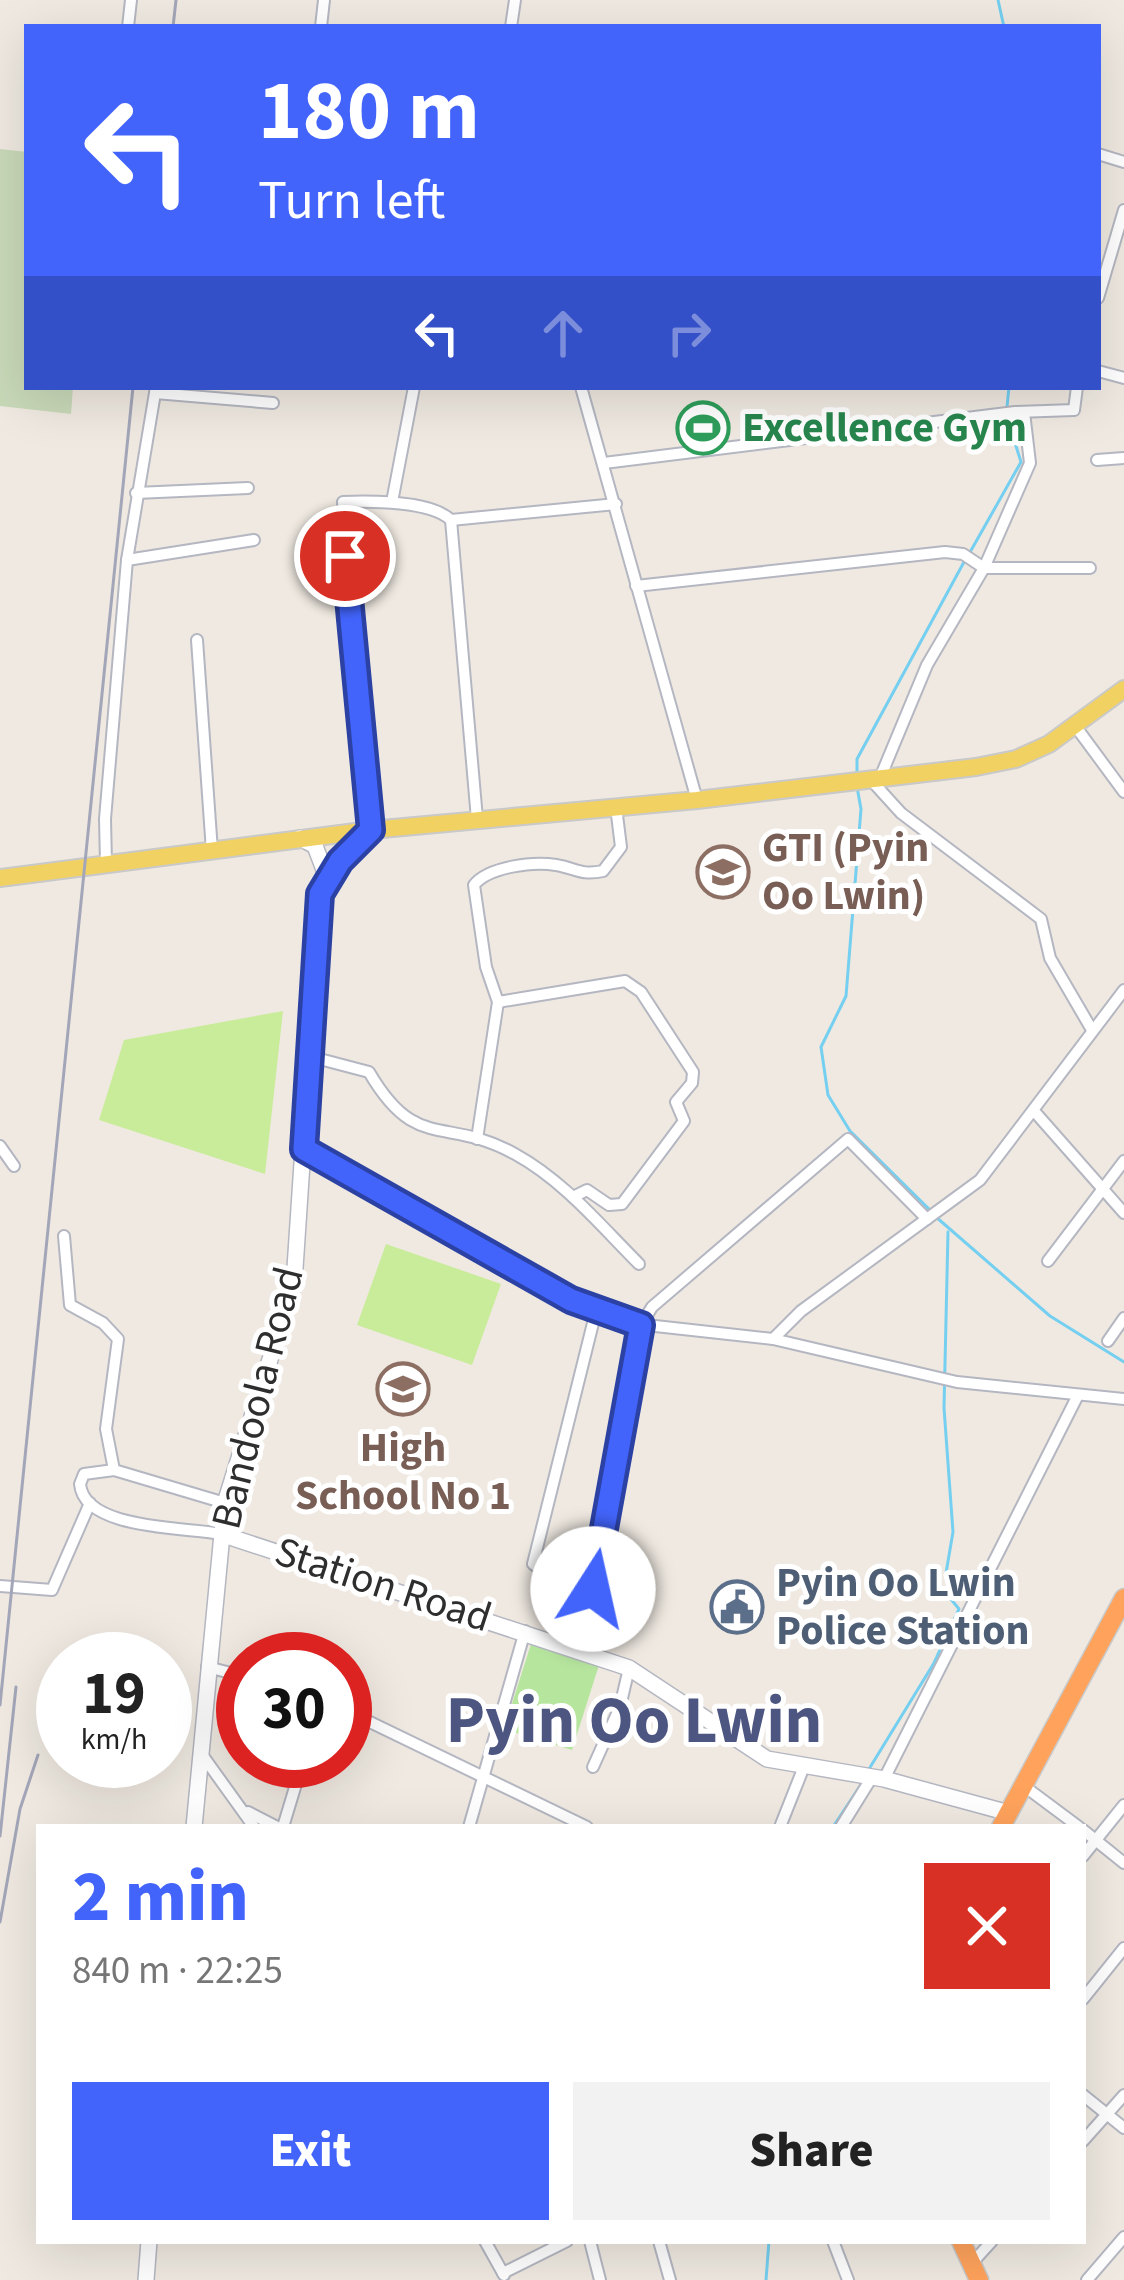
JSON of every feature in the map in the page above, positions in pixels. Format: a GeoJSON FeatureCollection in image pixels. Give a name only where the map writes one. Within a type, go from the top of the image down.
{"type":"FeatureCollection","features":[{"type":"Feature","properties":{"kind":"highway"},"geometry":{"type":"LineString","coordinates":[[1005,1820],[1124,1598]]}},
{"type":"Feature","properties":{"kind":"highway"},"geometry":{"type":"LineString","coordinates":[[962,2244],[975,2272]]}},
{"type":"Feature","properties":{"kind":"main road"},"geometry":{"type":"LineString","coordinates":[[0,878],[300,838],[697,800],[1016,759],[1076,727],[1124,689]]}},
{"type":"Feature","properties":{"kind":"street"},"geometry":{"type":"LineString","coordinates":[[1101,288],[1124,210]]}},
{"type":"Feature","properties":{"kind":"street"},"geometry":{"type":"LineString","coordinates":[[106,863],[104,819],[128,560],[155,390],[273,403]]}},
{"type":"Feature","properties":{"kind":"street"},"geometry":{"type":"LineString","coordinates":[[392,502],[413,390]]}},
{"type":"Feature","properties":{"kind":"street"},"geometry":{"type":"LineString","coordinates":[[582,390],[697,800]]}},
{"type":"Feature","properties":{"kind":"street"},"geometry":{"type":"LineString","coordinates":[[604,463],[1000,414],[1074,410],[1077,390]]}},
{"type":"Feature","properties":{"kind":"street"},"geometry":{"type":"LineString","coordinates":[[1019,412],[1030,463],[973,561],[927,664],[866,779],[901,813],[1041,919],[1050,958],[1092,1030]]}},
{"type":"Feature","properties":{"kind":"street"},"geometry":{"type":"LineString","coordinates":[[1097,460],[1124,458]]}},
{"type":"Feature","properties":{"kind":"street"},"geometry":{"type":"LineString","coordinates":[[136,493],[248,488]]}},
{"type":"Feature","properties":{"kind":"street"},"geometry":{"type":"LineString","coordinates":[[300,838],[315,846],[328,880],[371,830],[343,502],[392,502],[440,512],[451,520],[616,504]]}},
{"type":"Feature","properties":{"kind":"street"},"geometry":{"type":"LineString","coordinates":[[451,520],[477,819]]}},
{"type":"Feature","properties":{"kind":"street"},"geometry":{"type":"LineString","coordinates":[[128,560],[254,540]]}},
{"type":"Feature","properties":{"kind":"street"},"geometry":{"type":"LineString","coordinates":[[636,586],[973,561],[1090,568]]}},
{"type":"Feature","properties":{"kind":"street"},"geometry":{"type":"LineString","coordinates":[[197,640],[212,850]]}},
{"type":"Feature","properties":{"kind":"street"},"geometry":{"type":"LineString","coordinates":[[1076,727],[1124,792]]}},
{"type":"Feature","properties":{"kind":"street"},"geometry":{"type":"LineString","coordinates":[[477,1139],[498,1002],[486,967],[475,886],[492,871],[554,864],[574,873],[602,871],[621,847],[616,808]]}},
{"type":"Feature","properties":{"kind":"street","name":"Bandoola Road"},"geometry":{"type":"LineString","coordinates":[[194,1824],[225,1504],[294,1282],[320,894],[328,880]]}},
{"type":"Feature","properties":{"kind":"street"},"geometry":{"type":"LineString","coordinates":[[498,1002],[626,981],[641,992],[694,1072],[692,1083],[676,1102],[684,1121],[622,1204],[609,1205],[587,1190],[573,1197]]}},
{"type":"Feature","properties":{"kind":"street"},"geometry":{"type":"LineString","coordinates":[[773,1339],[801,1311],[980,1180],[1124,990]]}},
{"type":"Feature","properties":{"kind":"street"},"geometry":{"type":"LineString","coordinates":[[312,1057],[369,1072],[401,1119],[512,1152],[573,1197],[639,1264]]}},
{"type":"Feature","properties":{"kind":"street"},"geometry":{"type":"LineString","coordinates":[[1034,1111],[1124,1213]]}},
{"type":"Feature","properties":{"kind":"street"},"geometry":{"type":"LineString","coordinates":[[580,1650],[641,1325],[662,1296],[848,1138],[932,1216]]}},
{"type":"Feature","properties":{"kind":"street"},"geometry":{"type":"LineString","coordinates":[[0,1146],[14,1166]]}},
{"type":"Feature","properties":{"kind":"street"},"geometry":{"type":"LineString","coordinates":[[304,1149],[596,1311],[641,1325],[773,1339],[945,1379],[1124,1399]]}},
{"type":"Feature","properties":{"kind":"street"},"geometry":{"type":"LineString","coordinates":[[1048,1261],[1124,1161]]}},
{"type":"Feature","properties":{"kind":"street"},"geometry":{"type":"LineString","coordinates":[[64,1236],[70,1305],[103,1323],[118,1340],[106,1429],[114,1470]]}},
{"type":"Feature","properties":{"kind":"street"},"geometry":{"type":"LineString","coordinates":[[593,1589],[551,1577],[532,1564],[596,1311]]}},
{"type":"Feature","properties":{"kind":"street"},"geometry":{"type":"LineString","coordinates":[[1108,1341],[1124,1318]]}},
{"type":"Feature","properties":{"kind":"street"},"geometry":{"type":"LineString","coordinates":[[843,1824],[1078,1395]]}},
{"type":"Feature","properties":{"kind":"street"},"geometry":{"type":"LineString","coordinates":[[221,1534],[119,1520],[79,1492],[84,1474],[114,1470],[225,1504]]}},
{"type":"Feature","properties":{"kind":"street"},"geometry":{"type":"LineString","coordinates":[[0,1586],[52,1590],[90,1504]]}},
{"type":"Feature","properties":{"kind":"street","name":"Station Road"},"geometry":{"type":"LineString","coordinates":[[221,1534],[525,1631],[628,1669],[752,1753],[803,1769],[871,1776],[1005,1820]]}},
{"type":"Feature","properties":{"kind":"street"},"geometry":{"type":"LineString","coordinates":[[471,1824],[525,1631]]}},
{"type":"Feature","properties":{"kind":"street"},"geometry":{"type":"LineString","coordinates":[[207,1667],[216,1669]]}},
{"type":"Feature","properties":{"kind":"street"},"geometry":{"type":"LineString","coordinates":[[593,1767],[598,1747],[620,1707],[628,1669]]}},
{"type":"Feature","properties":{"kind":"street"},"geometry":{"type":"LineString","coordinates":[[372,1723],[581,1824]]}},
{"type":"Feature","properties":{"kind":"street"},"geometry":{"type":"LineString","coordinates":[[203,1756],[252,1824]]}},
{"type":"Feature","properties":{"kind":"street"},"geometry":{"type":"LineString","coordinates":[[781,1824],[803,1769]]}},
{"type":"Feature","properties":{"kind":"street"},"geometry":{"type":"LineString","coordinates":[[1024,1786],[1076,1824]]}},
{"type":"Feature","properties":{"kind":"street"},"geometry":{"type":"LineString","coordinates":[[281,1824],[294,1788]]}},
{"type":"Feature","properties":{"kind":"street"},"geometry":{"type":"LineString","coordinates":[[1086,1852],[1124,1804]]}},
{"type":"Feature","properties":{"kind":"street"},"geometry":{"type":"LineString","coordinates":[[245,1810],[274,1824]]}},
{"type":"Feature","properties":{"kind":"street"},"geometry":{"type":"LineString","coordinates":[[1086,1832],[1124,1862]]}},
{"type":"Feature","properties":{"kind":"street"},"geometry":{"type":"LineString","coordinates":[[1086,1995],[1124,1948]]}},
{"type":"Feature","properties":{"kind":"street"},"geometry":{"type":"LineString","coordinates":[[1086,2138],[1124,2095]]}},
{"type":"Feature","properties":{"kind":"street"},"geometry":{"type":"LineString","coordinates":[[1086,2098],[1124,2128]]}},
{"type":"Feature","properties":{"kind":"street"},"geometry":{"type":"LineString","coordinates":[[1087,2280],[1124,2237]]}},
{"type":"Feature","properties":{"kind":"street"},"geometry":{"type":"LineString","coordinates":[[146,2280],[149,2244]]}},
{"type":"Feature","properties":{"kind":"street"},"geometry":{"type":"LineString","coordinates":[[487,2244],[504,2276],[561,2244]]}},
{"type":"Feature","properties":{"kind":"street"},"geometry":{"type":"LineString","coordinates":[[591,2244],[600,2280]]}},
{"type":"Feature","properties":{"kind":"street"},"geometry":{"type":"LineString","coordinates":[[659,2244],[670,2280]]}},
{"type":"Feature","properties":{"kind":"street"},"geometry":{"type":"LineString","coordinates":[[834,2244],[848,2280]]}},
{"type":"Feature","properties":{"kind":"street"},"geometry":{"type":"LineString","coordinates":[[975,2272],[990,2244]]}},
{"type":"Feature","properties":{"kind":"green space"},"geometry":{"type":"Polygon","coordinates":[[[0,149],[24,152],[24,390],[73,390],[71,414],[0,406],[0,149]]]}},
{"type":"Feature","properties":{"kind":"green space"},"geometry":{"type":"Polygon","coordinates":[[[283,1011],[265,1174],[99,1120],[124,1040],[283,1011]]]}},
{"type":"Feature","properties":{"kind":"green space"},"geometry":{"type":"Polygon","coordinates":[[[386,1244],[501,1284],[472,1365],[357,1325],[386,1244]]]}},
{"type":"Feature","properties":{"kind":"green space"},"geometry":{"type":"Polygon","coordinates":[[[531,1644],[599,1665],[572,1750],[504,1729],[531,1644]]]}},
{"type":"Feature","properties":{"kind":"waterway"},"geometry":{"type":"LineString","coordinates":[[998,0],[1003,24]]}},
{"type":"Feature","properties":{"kind":"waterway"},"geometry":{"type":"LineString","coordinates":[[1007,407],[1009,390]]}},
{"type":"Feature","properties":{"kind":"waterway"},"geometry":{"type":"LineString","coordinates":[[969,554],[1021,462],[1007,417]]}},
{"type":"Feature","properties":{"kind":"waterway"},"geometry":{"type":"LineString","coordinates":[[857,771],[857,759],[964,562]]}},
{"type":"Feature","properties":{"kind":"waterway"},"geometry":{"type":"LineString","coordinates":[[857,787],[861,809],[846,996],[821,1047],[828,1095],[850,1131],[930,1210]]}},
{"type":"Feature","properties":{"kind":"waterway"},"geometry":{"type":"LineString","coordinates":[[936,1217],[1050,1316],[1124,1362]]}},
{"type":"Feature","properties":{"kind":"waterway"},"geometry":{"type":"LineString","coordinates":[[869,1769],[934,1663],[959,1609],[950,1598],[946,1573],[953,1532],[944,1408],[948,1232]]}},
{"type":"Feature","properties":{"kind":"waterway"},"geometry":{"type":"LineString","coordinates":[[835,1824],[862,1783]]}},
{"type":"Feature","properties":{"kind":"waterway"},"geometry":{"type":"LineString","coordinates":[[766,2280],[769,2244]]}},
{"type":"Feature","properties":{"kind":"railway"},"geometry":{"type":"LineString","coordinates":[[173,24],[176,0]]}},
{"type":"Feature","properties":{"kind":"railway"},"geometry":{"type":"LineString","coordinates":[[0,1705],[133,390]]}},
{"type":"Feature","properties":{"kind":"railway"},"geometry":{"type":"LineString","coordinates":[[0,1836],[16,1687]]}},
{"type":"Feature","properties":{"kind":"railway"},"geometry":{"type":"LineString","coordinates":[[0,1922],[20,1809],[36,1761]]}},
{"type":"Feature","properties":{"kind":"place","name":"Excellence Gym"},"geometry":{"type":"Point","coordinates":[703,428]}},
{"type":"Feature","properties":{"kind":"place","name":"GTI (Pyin Oo Lwin)"},"geometry":{"type":"Point","coordinates":[723,872]}},
{"type":"Feature","properties":{"kind":"place","name":"High School No 1"},"geometry":{"type":"Point","coordinates":[403,1389]}},
{"type":"Feature","properties":{"kind":"place","name":"Pyin Oo Lwin Police Station"},"geometry":{"type":"Point","coordinates":[737,1607]}},
{"type":"Feature","properties":{"kind":"district","name":"Pyin Oo Lwin"},"geometry":{"type":"Point","coordinates":[634,1721]}},
{"type":"Feature","properties":{"kind":"route"},"geometry":{"type":"LineString","coordinates":[[345,556],[371,830],[340,861],[320,894],[304,1149],[571,1300],[641,1325],[593,1589]]}}]}
